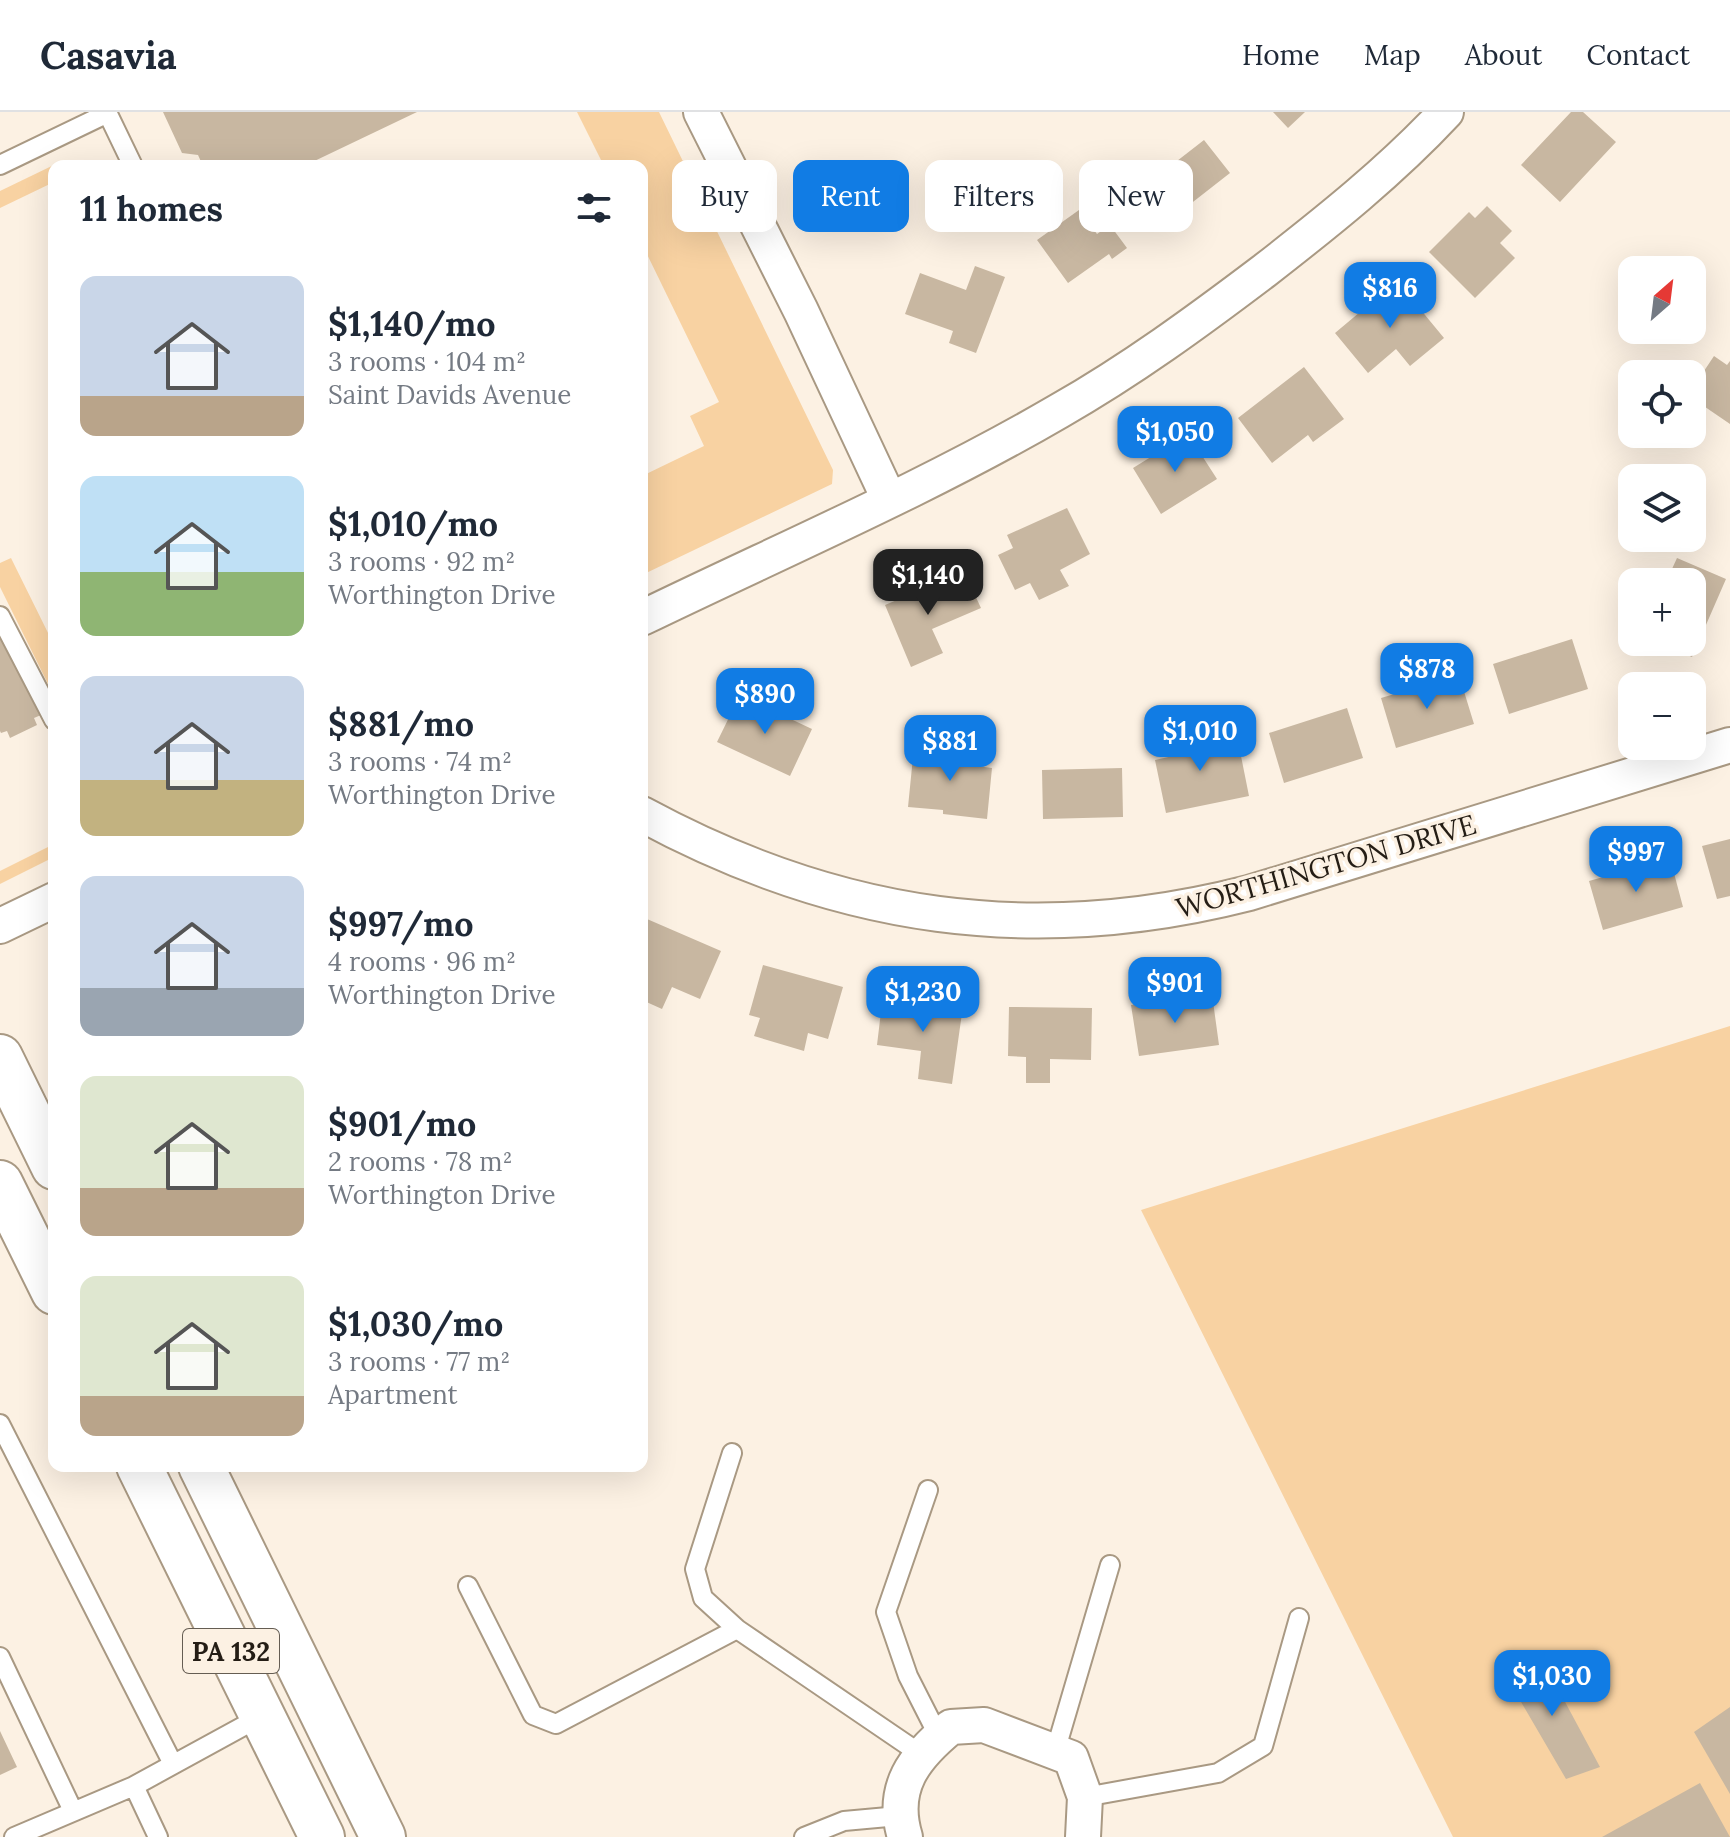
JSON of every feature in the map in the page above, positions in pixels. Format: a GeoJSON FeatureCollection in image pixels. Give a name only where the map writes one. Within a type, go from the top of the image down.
{"type":"FeatureCollection","features":[{"type":"Feature","properties":{"kind":"main road"},"geometry":{"type":"LineString","coordinates":[[0,1057],[48,1155]]}},
{"type":"Feature","properties":{"kind":"main road"},"geometry":{"type":"LineString","coordinates":[[0,1183],[48,1280]]}},
{"type":"Feature","properties":{"kind":"main road","name":"PA 132"},"geometry":{"type":"LineString","coordinates":[[142,1472],[322,1837]]}},
{"type":"Feature","properties":{"kind":"main road","name":"PA 132"},"geometry":{"type":"LineString","coordinates":[[204,1472],[383,1837]]}},
{"type":"Feature","properties":{"kind":"street"},"geometry":{"type":"LineString","coordinates":[[701,112],[801,311],[889,499]]}},
{"type":"Feature","properties":{"kind":"street"},"geometry":{"type":"LineString","coordinates":[[648,615],[889,499],[1062,410],[1183,332],[1309,236],[1374,181],[1446,112]]}},
{"type":"Feature","properties":{"kind":"street","name":"WORTHINGTON DRIVE"},"geometry":{"type":"LineString","coordinates":[[648,817],[743,864],[818,890],[884,906],[992,918],[1109,919],[1187,908],[1249,893],[1730,745]]}},
{"type":"Feature","properties":{"kind":"street"},"geometry":{"type":"LineString","coordinates":[[0,926],[48,903]]}},
{"type":"Feature","properties":{"kind":"street"},"geometry":{"type":"LineString","coordinates":[[902,1826],[905,1779],[930,1746],[951,1727],[984,1725],[1071,1758],[1085,1797],[1083,1837]]}},
{"type":"Feature","properties":{"kind":"lane"},"geometry":{"type":"LineString","coordinates":[[0,165],[107,112],[130,160]]}},
{"type":"Feature","properties":{"kind":"lane"},"geometry":{"type":"LineString","coordinates":[[0,616],[48,708]]}},
{"type":"Feature","properties":{"kind":"lane"},"geometry":{"type":"LineString","coordinates":[[0,1424],[173,1764]]}},
{"type":"Feature","properties":{"kind":"lane"},"geometry":{"type":"LineString","coordinates":[[732,1453],[695,1569],[703,1598],[737,1629],[930,1746]]}},
{"type":"Feature","properties":{"kind":"lane"},"geometry":{"type":"LineString","coordinates":[[928,1490],[886,1612],[930,1746]]}},
{"type":"Feature","properties":{"kind":"lane"},"geometry":{"type":"LineString","coordinates":[[1055,1752],[1110,1565]]}},
{"type":"Feature","properties":{"kind":"lane"},"geometry":{"type":"LineString","coordinates":[[468,1586],[533,1715],[556,1724],[737,1629]]}},
{"type":"Feature","properties":{"kind":"lane"},"geometry":{"type":"LineString","coordinates":[[1085,1797],[1218,1773],[1263,1746],[1299,1618]]}},
{"type":"Feature","properties":{"kind":"lane"},"geometry":{"type":"LineString","coordinates":[[0,1657],[73,1811]]}},
{"type":"Feature","properties":{"kind":"lane"},"geometry":{"type":"LineString","coordinates":[[14,1837],[134,1786],[262,1716]]}},
{"type":"Feature","properties":{"kind":"lane"},"geometry":{"type":"LineString","coordinates":[[134,1786],[158,1837]]}},
{"type":"Feature","properties":{"kind":"lane"},"geometry":{"type":"LineString","coordinates":[[804,1837],[844,1821],[902,1826]]}},
{"type":"Feature","properties":{"kind":"shaded area"},"geometry":{"type":"Polygon","coordinates":[[[577,112],[659,112],[682,160],[672,160],[672,232],[717,232],[833,470],[832,484],[648,572],[648,473],[704,446],[690,416],[719,402],[648,256],[648,160],[601,160],[577,112]]]}},
{"type":"Feature","properties":{"kind":"shaded area"},"geometry":{"type":"Polygon","coordinates":[[[48,168],[48,185],[0,208],[0,191],[48,168]]]}},
{"type":"Feature","properties":{"kind":"shaded area"},"geometry":{"type":"Polygon","coordinates":[[[11,558],[48,633],[48,684],[0,587],[0,563],[11,558]]]}},
{"type":"Feature","properties":{"kind":"shaded area"},"geometry":{"type":"Polygon","coordinates":[[[48,847],[48,860],[0,884],[0,871],[48,847]]]}},
{"type":"Feature","properties":{"kind":"shaded area"},"geometry":{"type":"Polygon","coordinates":[[[1730,1026],[1730,1837],[1453,1837],[1141,1210],[1730,1026]]]}},
{"type":"Feature","properties":{"kind":"building"},"geometry":{"type":"Polygon","coordinates":[[[163,112],[417,112],[317,160],[200,160],[198,155],[182,153],[163,112]]]}},
{"type":"Feature","properties":{"kind":"building"},"geometry":{"type":"Polygon","coordinates":[[[1273,112],[1305,112],[1288,128],[1273,112]]]}},
{"type":"Feature","properties":{"kind":"building"},"geometry":{"type":"Polygon","coordinates":[[[1571,112],[1583,112],[1616,142],[1560,202],[1521,165],[1571,112]]]}},
{"type":"Feature","properties":{"kind":"building"},"geometry":{"type":"Polygon","coordinates":[[[1204,140],[1230,173],[1193,202],[1193,160],[1178,160],[1204,140]]]}},
{"type":"Feature","properties":{"kind":"building"},"geometry":{"type":"Polygon","coordinates":[[[1487,206],[1512,231],[1500,243],[1515,258],[1475,298],[1429,252],[1469,212],[1475,218],[1487,206]]]}},
{"type":"Feature","properties":{"kind":"building"},"geometry":{"type":"Polygon","coordinates":[[[1079,210],[1079,232],[1115,232],[1127,248],[1112,259],[1109,254],[1068,283],[1037,240],[1048,232],[1063,232],[1063,221],[1079,210]]]}},
{"type":"Feature","properties":{"kind":"building"},"geometry":{"type":"Polygon","coordinates":[[[975,266],[1005,277],[976,353],[949,343],[953,331],[905,314],[920,273],[966,290],[975,266]]]}},
{"type":"Feature","properties":{"kind":"building"},"geometry":{"type":"Polygon","coordinates":[[[1397,281],[1444,338],[1410,366],[1396,349],[1368,373],[1335,333],[1397,281]]]}},
{"type":"Feature","properties":{"kind":"building"},"geometry":{"type":"Polygon","coordinates":[[[1714,356],[1727,365],[1730,361],[1730,424],[1706,408],[1706,368],[1714,356]]]}},
{"type":"Feature","properties":{"kind":"building"},"geometry":{"type":"Polygon","coordinates":[[[1304,367],[1344,419],[1313,442],[1308,435],[1272,463],[1238,418],[1304,367]]]}},
{"type":"Feature","properties":{"kind":"building"},"geometry":{"type":"Polygon","coordinates":[[[1188,434],[1217,479],[1161,514],[1133,468],[1188,434]]]}},
{"type":"Feature","properties":{"kind":"building"},"geometry":{"type":"Polygon","coordinates":[[[1067,508],[1090,554],[1060,570],[1069,586],[1039,600],[1030,583],[1015,590],[998,555],[1013,548],[1007,535],[1067,508]]]}},
{"type":"Feature","properties":{"kind":"building"},"geometry":{"type":"Polygon","coordinates":[[[1677,558],[1700,568],[1672,568],[1677,558]]]}},
{"type":"Feature","properties":{"kind":"building"},"geometry":{"type":"Polygon","coordinates":[[[1706,570],[1726,579],[1706,625],[1706,570]]]}},
{"type":"Feature","properties":{"kind":"building"},"geometry":{"type":"Polygon","coordinates":[[[954,576],[963,596],[973,591],[981,608],[932,629],[943,653],[911,667],[885,605],[954,576]]]}},
{"type":"Feature","properties":{"kind":"building"},"geometry":{"type":"Polygon","coordinates":[[[0,630],[41,715],[34,718],[37,725],[10,738],[7,731],[0,731],[0,630]]]}},
{"type":"Feature","properties":{"kind":"building"},"geometry":{"type":"Polygon","coordinates":[[[1572,639],[1588,689],[1509,714],[1493,664],[1572,639]]]}},
{"type":"Feature","properties":{"kind":"building"},"geometry":{"type":"Polygon","coordinates":[[[1459,675],[1474,724],[1396,748],[1381,698],[1459,675]]]}},
{"type":"Feature","properties":{"kind":"building"},"geometry":{"type":"Polygon","coordinates":[[[740,695],[812,729],[790,776],[717,742],[740,695]]]}},
{"type":"Feature","properties":{"kind":"building"},"geometry":{"type":"Polygon","coordinates":[[[1347,708],[1363,758],[1284,783],[1269,733],[1347,708]]]}},
{"type":"Feature","properties":{"kind":"building"},"geometry":{"type":"Polygon","coordinates":[[[1200,727],[1205,748],[1238,741],[1249,796],[1166,813],[1155,760],[1173,756],[1168,734],[1200,727]]]}},
{"type":"Feature","properties":{"kind":"building"},"geometry":{"type":"Polygon","coordinates":[[[936,737],[963,739],[961,764],[992,768],[987,819],[908,807],[913,757],[934,759],[936,737]]]}},
{"type":"Feature","properties":{"kind":"building"},"geometry":{"type":"Polygon","coordinates":[[[1122,768],[1123,817],[1043,819],[1042,770],[1122,768]]]}},
{"type":"Feature","properties":{"kind":"building"},"geometry":{"type":"Polygon","coordinates":[[[1730,839],[1730,896],[1717,899],[1702,846],[1730,839]]]}},
{"type":"Feature","properties":{"kind":"building"},"geometry":{"type":"Polygon","coordinates":[[[1670,858],[1683,907],[1603,930],[1589,881],[1670,858]]]}},
{"type":"Feature","properties":{"kind":"building"},"geometry":{"type":"Polygon","coordinates":[[[648,919],[721,951],[700,999],[672,987],[662,1009],[648,1003],[648,919]]]}},
{"type":"Feature","properties":{"kind":"building"},"geometry":{"type":"Polygon","coordinates":[[[763,965],[843,987],[828,1039],[808,1033],[804,1051],[754,1036],[760,1018],[749,1015],[763,965]]]}},
{"type":"Feature","properties":{"kind":"building"},"geometry":{"type":"Polygon","coordinates":[[[1212,994],[1219,1045],[1139,1056],[1131,1005],[1212,994]]]}},
{"type":"Feature","properties":{"kind":"building"},"geometry":{"type":"Polygon","coordinates":[[[883,995],[963,1006],[952,1084],[918,1079],[921,1051],[877,1045],[883,995]]]}},
{"type":"Feature","properties":{"kind":"building"},"geometry":{"type":"Polygon","coordinates":[[[1009,1007],[1092,1008],[1091,1060],[1050,1059],[1050,1083],[1026,1083],[1026,1057],[1008,1056],[1009,1007]]]}},
{"type":"Feature","properties":{"kind":"building"},"geometry":{"type":"Polygon","coordinates":[[[1542,1659],[1600,1767],[1566,1779],[1503,1671],[1542,1659]]]}},
{"type":"Feature","properties":{"kind":"building"},"geometry":{"type":"Polygon","coordinates":[[[1730,1707],[1730,1794],[1694,1732],[1730,1707]]]}},
{"type":"Feature","properties":{"kind":"building"},"geometry":{"type":"Polygon","coordinates":[[[0,1731],[17,1767],[0,1775],[0,1731]]]}},
{"type":"Feature","properties":{"kind":"building"},"geometry":{"type":"Polygon","coordinates":[[[1700,1783],[1730,1837],[1602,1837],[1700,1783]]]}}]}
